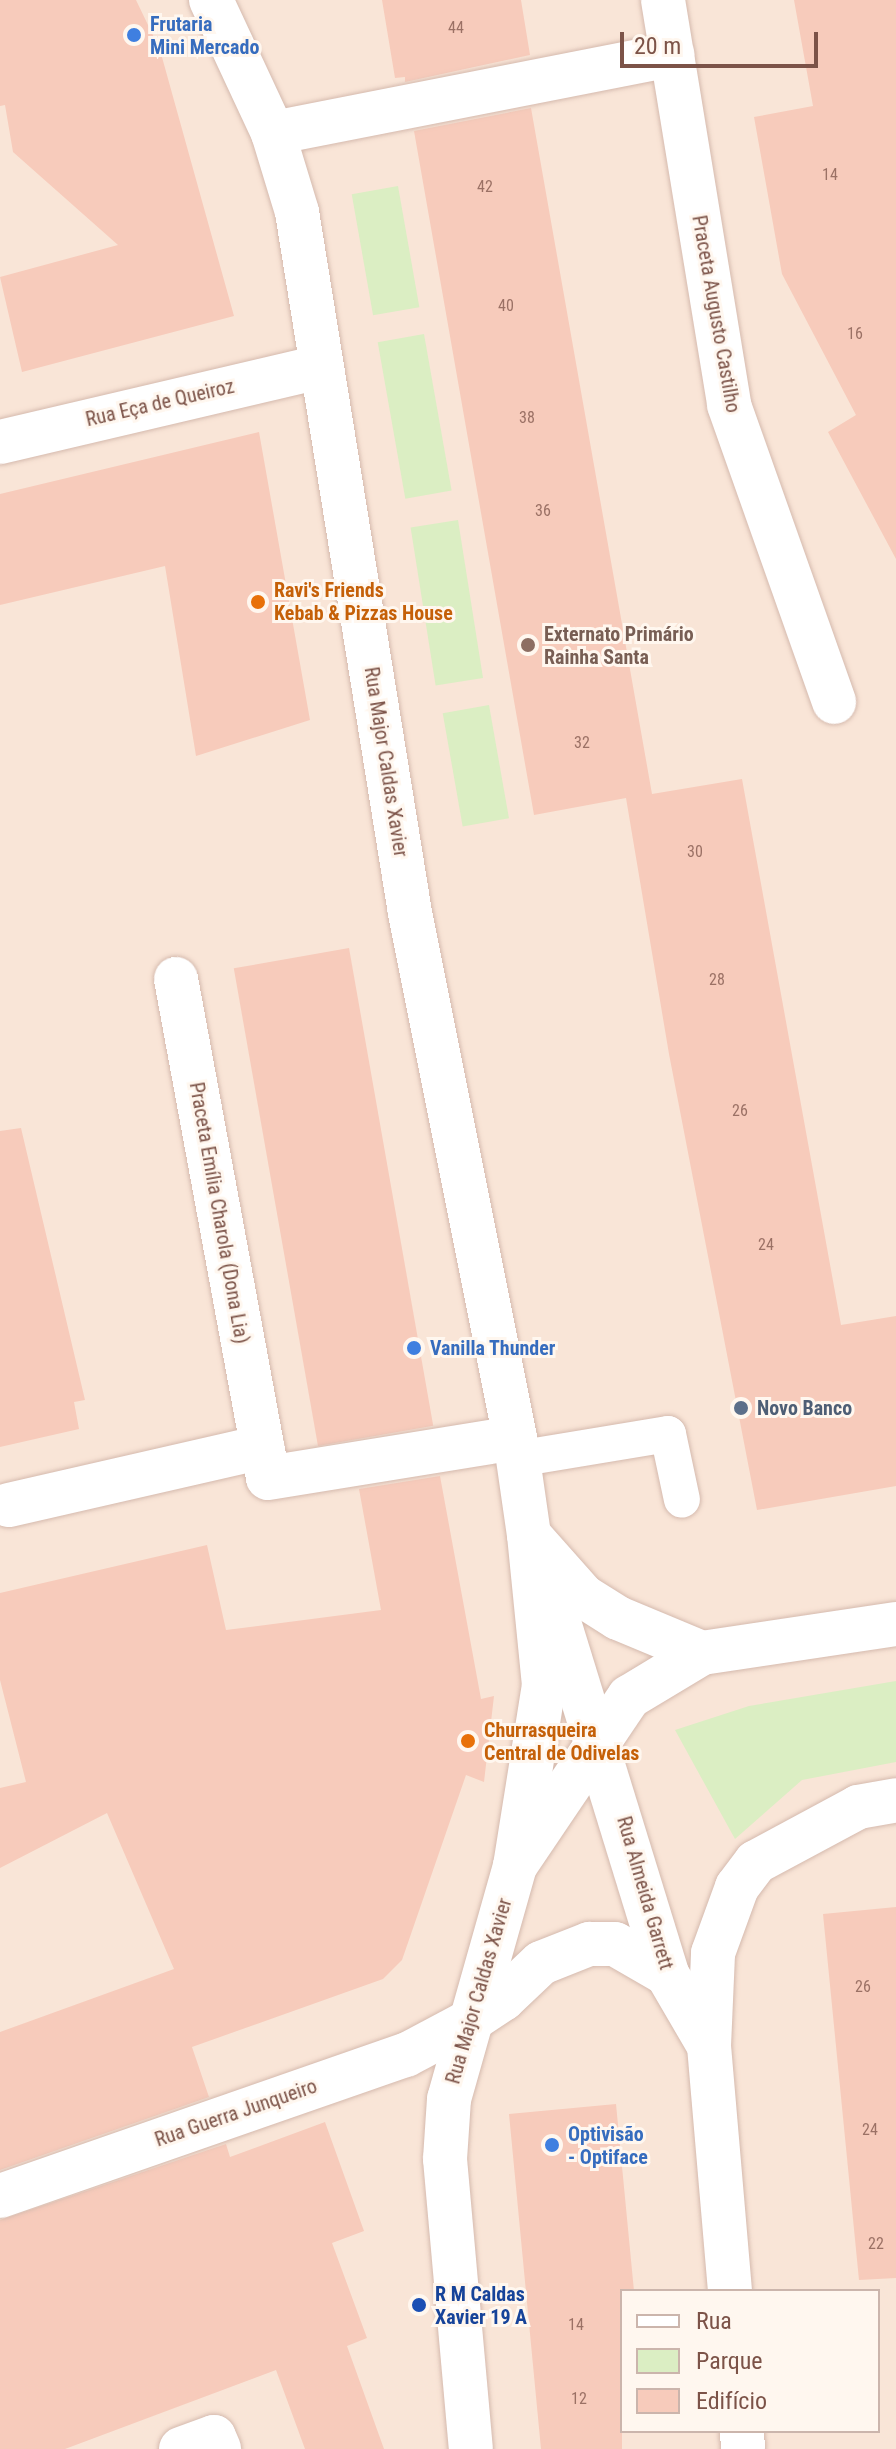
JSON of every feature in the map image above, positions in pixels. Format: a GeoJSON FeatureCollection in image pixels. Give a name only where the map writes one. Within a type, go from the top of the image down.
{"type":"FeatureCollection","features":[{"type":"Feature","properties":{"kind":"street","name":"Rua Major Caldas Xavier"},"geometry":{"type":"LineString","coordinates":[[211,0],[273,133],[297,212],[410,913],[516,1448],[529,1535],[544,1685],[515,1866],[468,2022],[449,2099],[445,2159],[471,2449]]}},
{"type":"Feature","properties":{"kind":"street","name":"Praceta Augusto Castilho"},"geometry":{"type":"LineString","coordinates":[[663,0],[729,405],[834,702]]}},
{"type":"Feature","properties":{"kind":"street"},"geometry":{"type":"LineString","coordinates":[[273,133],[672,55]]}},
{"type":"Feature","properties":{"kind":"street","name":"Rua Eça de Queiroz"},"geometry":{"type":"LineString","coordinates":[[0,442],[321,367]]}},
{"type":"Feature","properties":{"kind":"street","name":"Praceta Emília Charola (Dona Lia)"},"geometry":{"type":"LineString","coordinates":[[176,979],[268,1478],[516,1448]]}},
{"type":"Feature","properties":{"kind":"street"},"geometry":{"type":"LineString","coordinates":[[9,1505],[262,1447]]}},
{"type":"Feature","properties":{"kind":"street","name":"Rua Major Caldas Xavier"},"geometry":{"type":"LineString","coordinates":[[529,1535],[605,1761]]}},
{"type":"Feature","properties":{"kind":"street"},"geometry":{"type":"LineString","coordinates":[[529,1535],[583,1596],[618,1618],[702,1653]]}},
{"type":"Feature","properties":{"kind":"street"},"geometry":{"type":"LineString","coordinates":[[515,1866],[605,1761],[629,1697],[702,1653],[896,1624]]}},
{"type":"Feature","properties":{"kind":"street","name":"Rua Almeida Garrett"},"geometry":{"type":"LineString","coordinates":[[605,1761],[667,1974],[709,2046]]}},
{"type":"Feature","properties":{"kind":"street","name":"Rua Almeida Garrett"},"geometry":{"type":"LineString","coordinates":[[730,2289],[709,2046],[713,1953],[737,1887],[756,1862],[858,1807],[896,1800]]}},
{"type":"Feature","properties":{"kind":"street","name":"Rua Guerra Junqueiro"},"geometry":{"type":"LineString","coordinates":[[0,2196],[406,2055],[468,2022],[541,1963],[589,1944],[615,1944],[667,1974]]}},
{"type":"Feature","properties":{"kind":"street"},"geometry":{"type":"LineString","coordinates":[[181,2449],[214,2437],[219,2449]]}},
{"type":"Feature","properties":{"kind":"lane"},"geometry":{"type":"LineString","coordinates":[[516,1448],[668,1434],[682,1500]]}},
{"type":"Feature","properties":{"kind":"shaded area"},"geometry":{"type":"Polygon","coordinates":[[[0,0],[896,0],[896,2449],[0,2449],[0,0]]]}},
{"type":"Feature","properties":{"kind":"green space"},"geometry":{"type":"Polygon","coordinates":[[[398,186],[419,307],[373,315],[352,194],[398,186]]]}},
{"type":"Feature","properties":{"kind":"green space"},"geometry":{"type":"Polygon","coordinates":[[[424,334],[452,491],[405,499],[378,342],[424,334]]]}},
{"type":"Feature","properties":{"kind":"green space"},"geometry":{"type":"Polygon","coordinates":[[[458,520],[483,678],[436,686],[411,528],[458,520]]]}},
{"type":"Feature","properties":{"kind":"green space"},"geometry":{"type":"Polygon","coordinates":[[[489,705],[509,818],[463,826],[443,713],[489,705]]]}},
{"type":"Feature","properties":{"kind":"green space"},"geometry":{"type":"Polygon","coordinates":[[[896,1681],[896,1762],[802,1780],[735,1839],[675,1730],[749,1706],[896,1681]]]}},
{"type":"Feature","properties":{"kind":"building"},"geometry":{"type":"Polygon","coordinates":[[[0,0],[136,0],[160,50],[234,316],[22,372],[0,277],[118,245],[13,152],[5,105],[0,106],[0,0]]]}},
{"type":"Feature","properties":{"kind":"building"},"geometry":{"type":"Polygon","coordinates":[[[382,0],[521,0],[530,55],[405,82],[405,77],[395,78],[382,0]]]}},
{"type":"Feature","properties":{"kind":"building"},"geometry":{"type":"Polygon","coordinates":[[[794,0],[896,0],[896,559],[828,432],[856,415],[782,274],[754,117],[813,106],[794,0]]]}},
{"type":"Feature","properties":{"kind":"building"},"geometry":{"type":"Polygon","coordinates":[[[531,108],[652,794],[742,779],[841,1325],[896,1316],[896,1486],[757,1510],[669,1054],[626,798],[534,815],[414,131],[531,108]]]}},
{"type":"Feature","properties":{"kind":"building"},"geometry":{"type":"Polygon","coordinates":[[[259,432],[310,720],[196,756],[165,566],[0,605],[0,494],[259,432]]]}},
{"type":"Feature","properties":{"kind":"building"},"geometry":{"type":"Polygon","coordinates":[[[349,948],[433,1426],[318,1446],[234,968],[349,948]]]}},
{"type":"Feature","properties":{"kind":"building"},"geometry":{"type":"Polygon","coordinates":[[[21,1128],[85,1400],[74,1402],[79,1429],[0,1447],[0,1131],[21,1128]]]}},
{"type":"Feature","properties":{"kind":"building"},"geometry":{"type":"Polygon","coordinates":[[[440,1476],[481,1699],[494,1696],[484,1782],[466,1775],[402,1960],[383,1979],[192,2047],[209,2097],[0,2170],[0,2032],[174,1969],[107,1813],[0,1868],[0,1788],[26,1782],[0,1680],[0,1593],[207,1545],[226,1630],[381,1610],[359,1489],[440,1476]]]}},
{"type":"Feature","properties":{"kind":"building"},"geometry":{"type":"Polygon","coordinates":[[[896,1907],[896,2278],[859,2280],[823,1914],[896,1907]]]}},
{"type":"Feature","properties":{"kind":"building"},"geometry":{"type":"Polygon","coordinates":[[[616,2104],[634,2289],[620,2289],[622,2449],[541,2449],[509,2114],[616,2104]]]}},
{"type":"Feature","properties":{"kind":"building"},"geometry":{"type":"Polygon","coordinates":[[[325,2122],[364,2231],[332,2243],[367,2338],[347,2346],[384,2449],[305,2449],[276,2370],[65,2449],[0,2449],[0,2220],[226,2144],[230,2157],[325,2122]]]}},
{"type":"Feature","properties":{"kind":"place","name":"Frutaria Mini Mercado"},"geometry":{"type":"Point","coordinates":[134,35]}},
{"type":"Feature","properties":{"kind":"place","name":"Ravi's Friends Kebab & Pizzas House"},"geometry":{"type":"Point","coordinates":[258,602]}},
{"type":"Feature","properties":{"kind":"place","name":"Externato Primário Rainha Santa"},"geometry":{"type":"Point","coordinates":[528,645]}},
{"type":"Feature","properties":{"kind":"place","name":"Vanilla Thunder"},"geometry":{"type":"Point","coordinates":[414,1348]}},
{"type":"Feature","properties":{"kind":"place","name":"Novo Banco"},"geometry":{"type":"Point","coordinates":[741,1408]}},
{"type":"Feature","properties":{"kind":"place","name":"Churrasqueira Central de Odivelas"},"geometry":{"type":"Point","coordinates":[468,1741]}},
{"type":"Feature","properties":{"kind":"place","name":"Optivisão - Optiface"},"geometry":{"type":"Point","coordinates":[552,2145]}},
{"type":"Feature","properties":{"kind":"place","name":"R M Caldas Xavier 19 A"},"geometry":{"type":"Point","coordinates":[419,2305]}}]}
